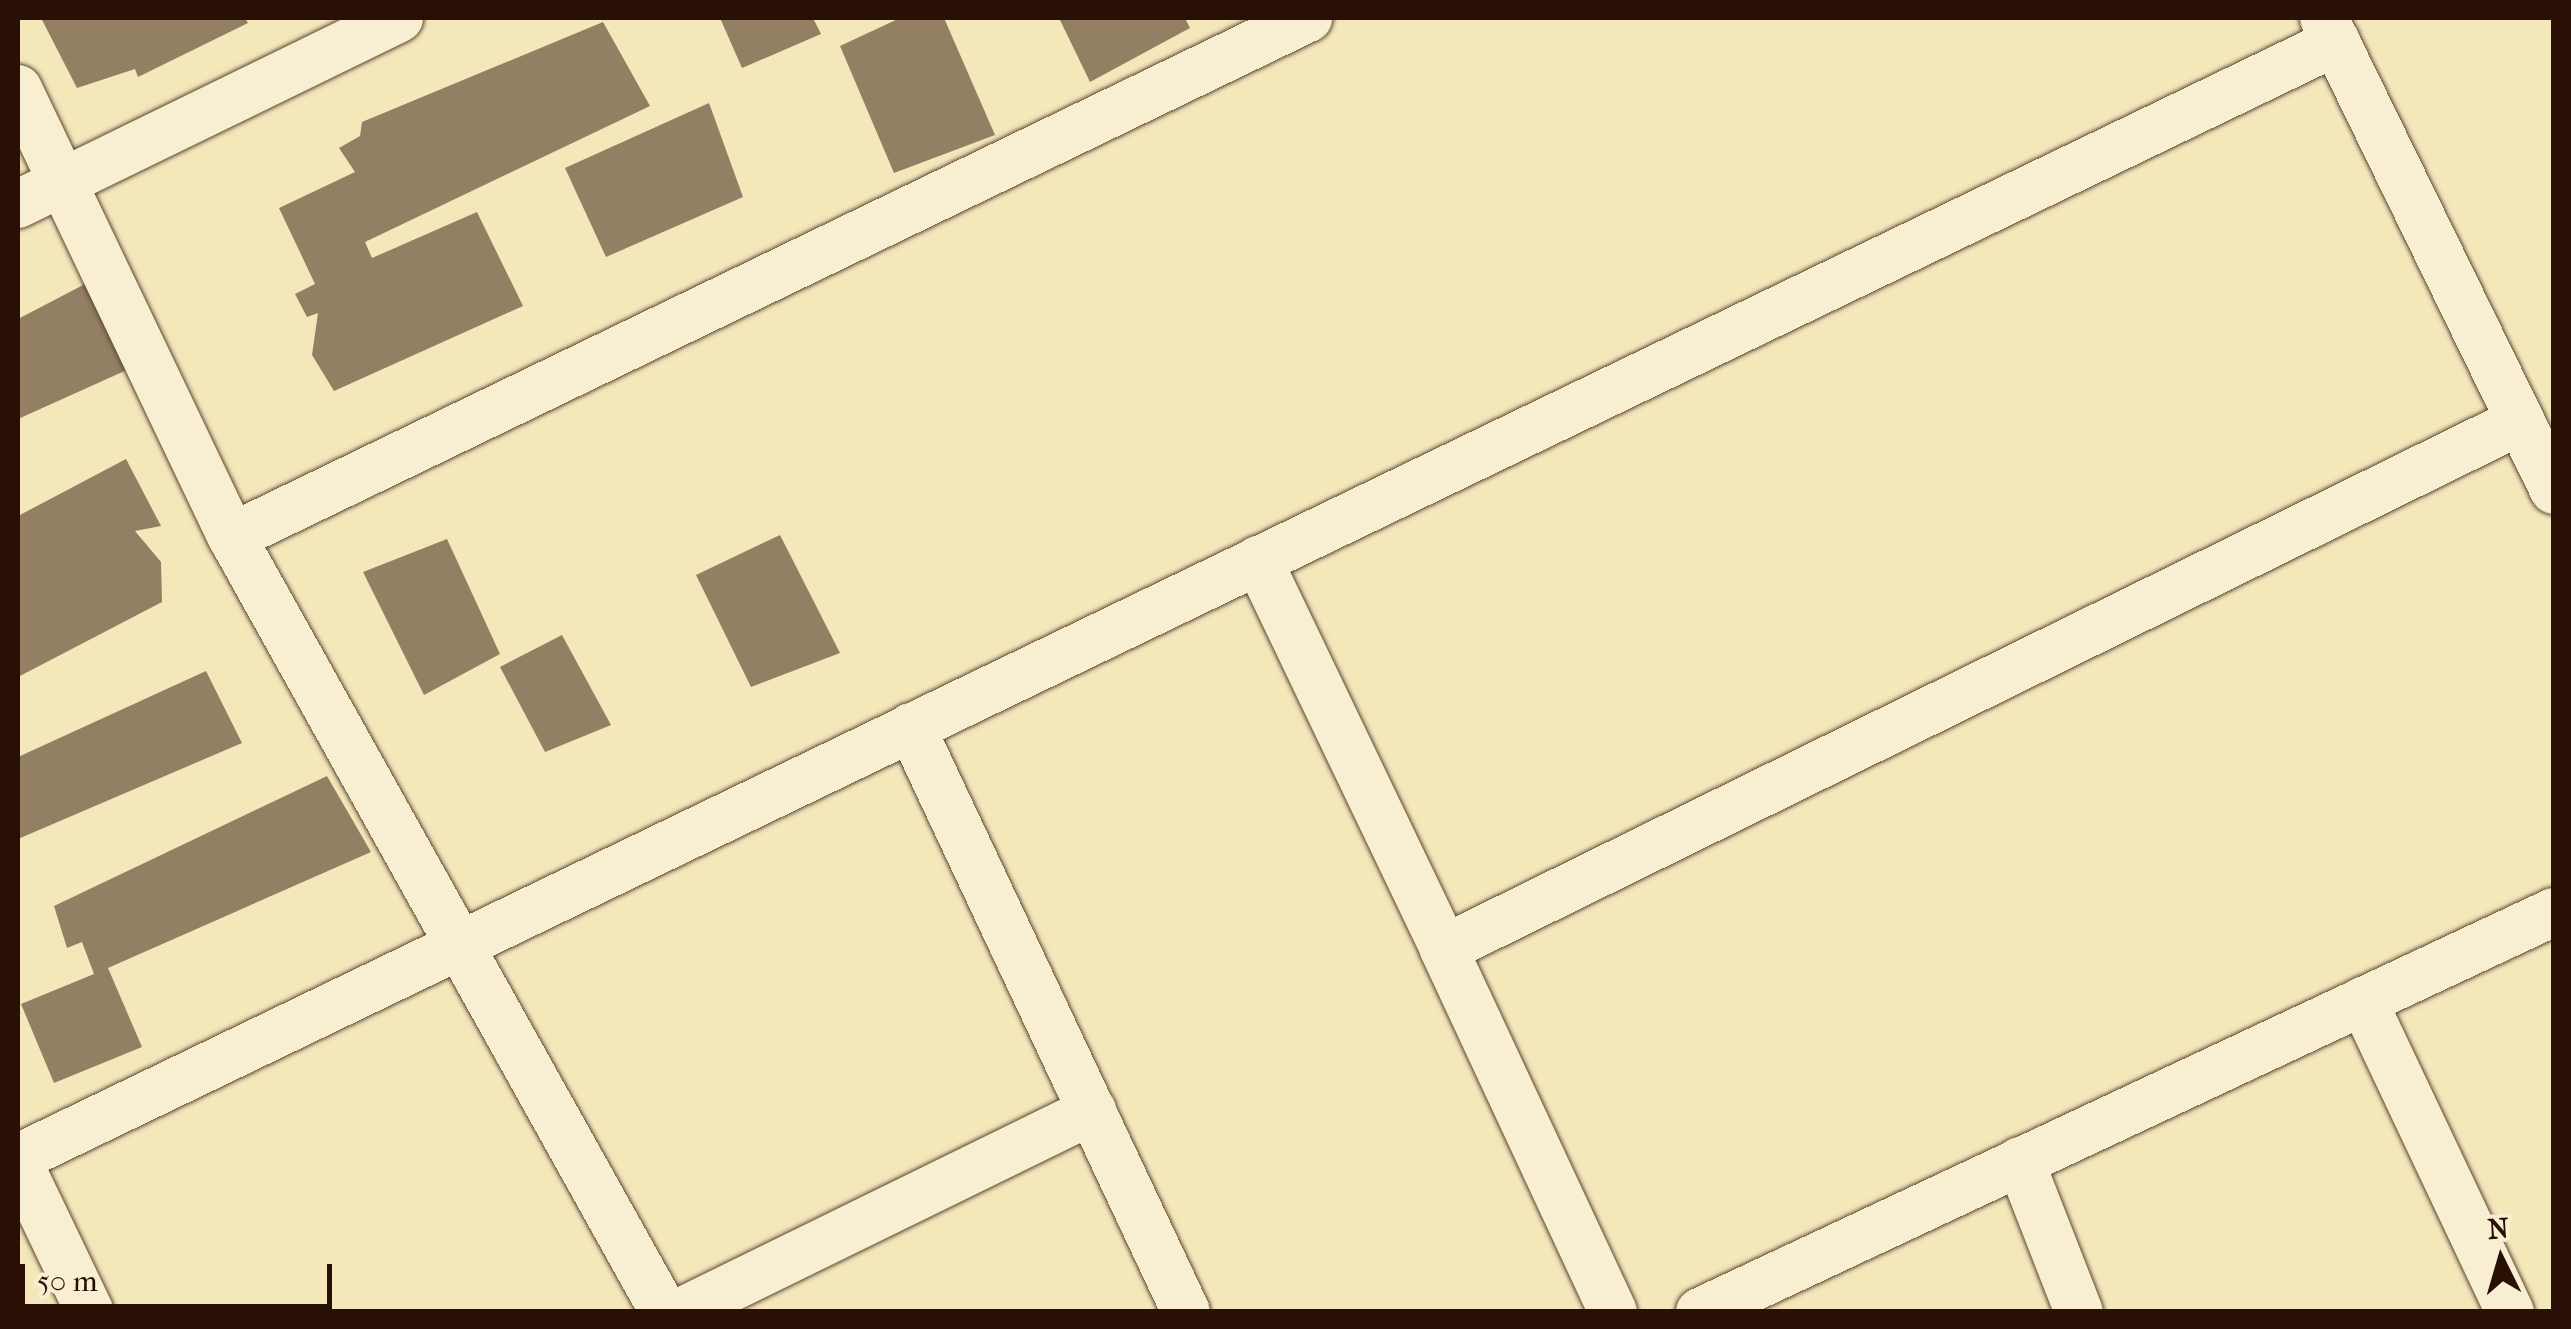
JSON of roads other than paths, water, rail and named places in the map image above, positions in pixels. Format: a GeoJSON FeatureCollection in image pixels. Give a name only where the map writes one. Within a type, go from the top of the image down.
{"type":"FeatureCollection","features":[{"type":"Feature","properties":{"kind":"street"},"geometry":{"type":"LineString","coordinates":[[18,204],[343,29],[398,18]]}},
{"type":"Feature","properties":{"kind":"street"},"geometry":{"type":"LineString","coordinates":[[232,537],[1300,19]]}},
{"type":"Feature","properties":{"kind":"street"},"geometry":{"type":"LineString","coordinates":[[90,1312],[21,1149],[463,943],[1258,560],[2330,30],[2554,490]]}},
{"type":"Feature","properties":{"kind":"street"},"geometry":{"type":"LineString","coordinates":[[18,89],[232,537],[463,943],[664,1312]]}},
{"type":"Feature","properties":{"kind":"street"},"geometry":{"type":"LineString","coordinates":[[1444,949],[2520,421]]}},
{"type":"Feature","properties":{"kind":"street"},"geometry":{"type":"LineString","coordinates":[[1258,560],[1613,1312]]}},
{"type":"Feature","properties":{"kind":"street"},"geometry":{"type":"LineString","coordinates":[[911,727],[1186,1312]]}},
{"type":"Feature","properties":{"kind":"street"},"geometry":{"type":"LineString","coordinates":[[1723,1306],[2554,912]]}},
{"type":"Feature","properties":{"kind":"street"},"geometry":{"type":"LineString","coordinates":[[2364,1001],[2510,1312]]}},
{"type":"Feature","properties":{"kind":"street"},"geometry":{"type":"LineString","coordinates":[[681,1312],[1092,1112]]}},
{"type":"Feature","properties":{"kind":"street"},"geometry":{"type":"LineString","coordinates":[[2020,1162],[2079,1312]]}}]}
